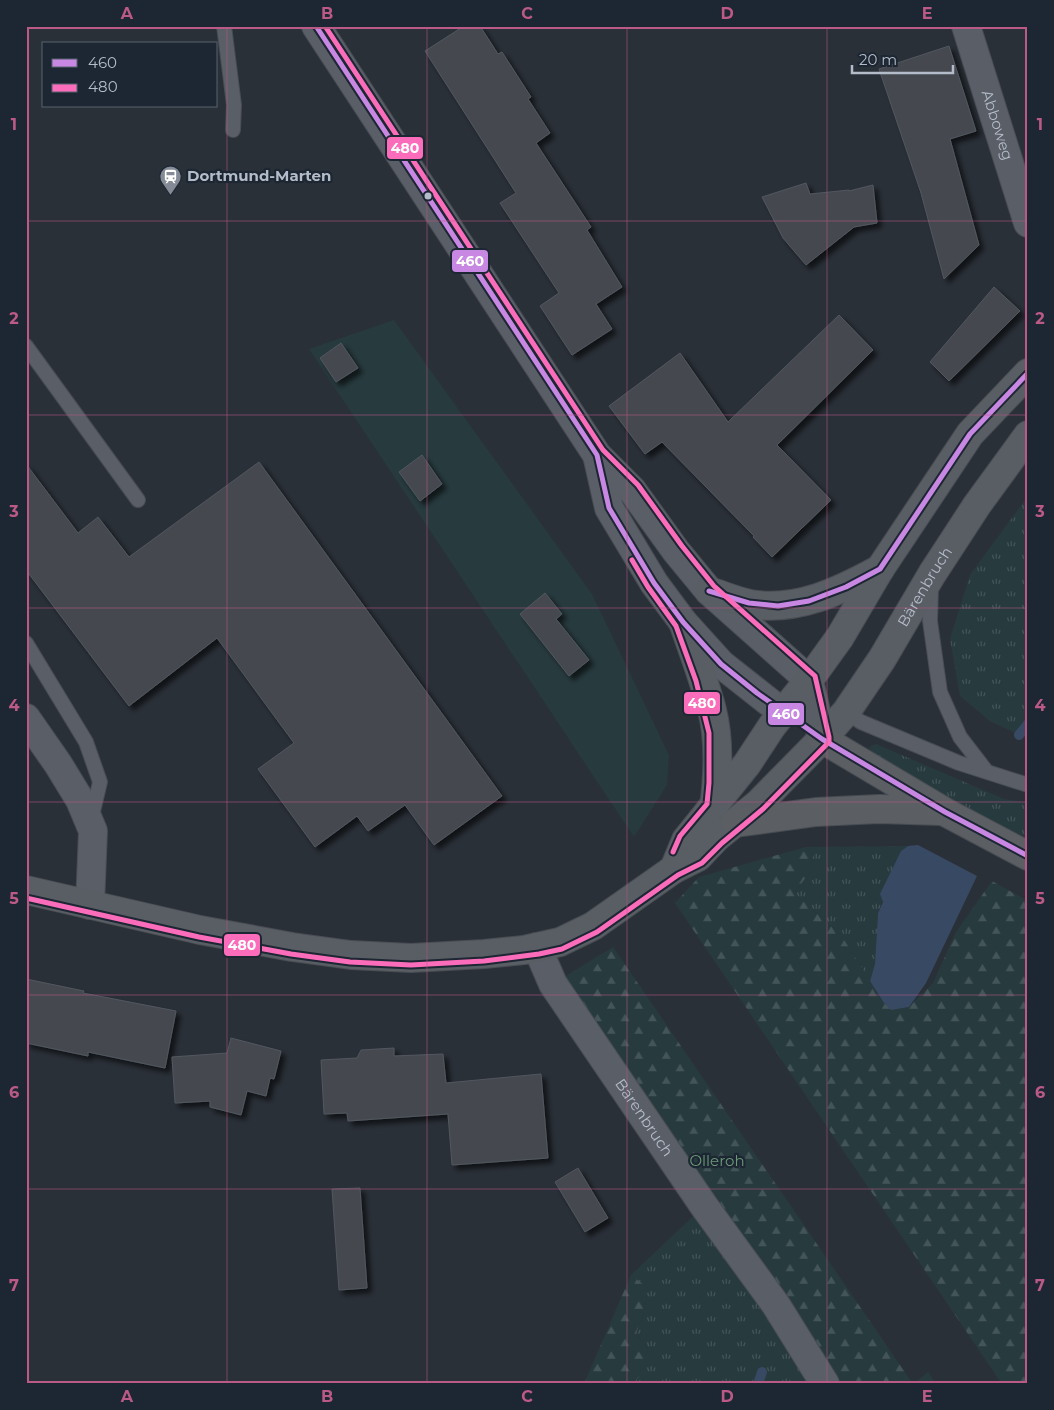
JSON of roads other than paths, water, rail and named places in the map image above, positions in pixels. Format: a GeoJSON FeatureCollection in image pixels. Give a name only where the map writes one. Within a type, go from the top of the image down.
{"type":"FeatureCollection","features":[{"type":"Feature","properties":{"kind":"highway"},"geometry":{"type":"LineString","coordinates":[[822,739],[945,812],[1028,856]]}},
{"type":"Feature","properties":{"kind":"highway"},"geometry":{"type":"LineString","coordinates":[[725,815],[879,808],[945,812]]}},
{"type":"Feature","properties":{"kind":"main road","name":"Bärenbruch"},"geometry":{"type":"LineString","coordinates":[[26,890],[246,939],[351,955],[411,958],[484,954],[537,948],[560,942],[593,926],[674,869],[698,857],[725,815],[747,764],[840,637],[880,569],[970,434],[1028,373]]}},
{"type":"Feature","properties":{"kind":"main road","name":"Bärenbruch"},"geometry":{"type":"LineString","coordinates":[[725,815],[758,804],[846,712],[882,659],[932,574],[977,505],[1028,435]]}},
{"type":"Feature","properties":{"kind":"main road"},"geometry":{"type":"LineString","coordinates":[[709,591],[749,604],[778,606],[809,601],[846,587],[880,569]]}},
{"type":"Feature","properties":{"kind":"main road"},"geometry":{"type":"LineString","coordinates":[[683,622],[708,695],[716,732],[718,783],[725,815]]}},
{"type":"Feature","properties":{"kind":"main road"},"geometry":{"type":"LineString","coordinates":[[809,680],[822,739]]}},
{"type":"Feature","properties":{"kind":"main road"},"geometry":{"type":"LineString","coordinates":[[783,713],[822,739]]}},
{"type":"Feature","properties":{"kind":"street"},"geometry":{"type":"LineString","coordinates":[[316,26],[597,455],[632,490],[676,551],[709,591],[809,680]]}},
{"type":"Feature","properties":{"kind":"street","name":"Abboweg"},"geometry":{"type":"LineString","coordinates":[[966,26],[1028,223]]}},
{"type":"Feature","properties":{"kind":"street"},"geometry":{"type":"LineString","coordinates":[[597,455],[609,508],[654,583],[683,622],[721,664],[783,713]]}},
{"type":"Feature","properties":{"kind":"street"},"geometry":{"type":"LineString","coordinates":[[26,718],[80,800],[93,830],[90,905]]}},
{"type":"Feature","properties":{"kind":"street","name":"Bärenbruch"},"geometry":{"type":"LineString","coordinates":[[537,948],[553,984],[704,1206],[776,1305],[825,1384]]}},
{"type":"Feature","properties":{"kind":"lane"},"geometry":{"type":"LineString","coordinates":[[224,26],[234,105],[233,130]]}},
{"type":"Feature","properties":{"kind":"lane"},"geometry":{"type":"LineString","coordinates":[[26,346],[138,500]]}},
{"type":"Feature","properties":{"kind":"lane"},"geometry":{"type":"LineString","coordinates":[[932,574],[930,621],[940,692],[960,737],[987,772]]}},
{"type":"Feature","properties":{"kind":"lane"},"geometry":{"type":"LineString","coordinates":[[26,643],[86,742],[100,782],[90,824]]}},
{"type":"Feature","properties":{"kind":"lane"},"geometry":{"type":"LineString","coordinates":[[846,712],[861,722],[959,762],[1028,785]]}},
{"type":"Feature","properties":{"kind":"water"},"geometry":{"type":"Polygon","coordinates":[[[918,845],[977,876],[926,983],[909,1007],[891,1010],[884,1003],[870,981],[875,964],[878,913],[883,902],[880,894],[901,851],[908,846],[918,845]]]}},
{"type":"Feature","properties":{"kind":"waterway"},"geometry":{"type":"LineString","coordinates":[[1019,735],[1028,724]]}},
{"type":"Feature","properties":{"kind":"waterway"},"geometry":{"type":"LineString","coordinates":[[758,1384],[762,1372]]}},
{"type":"Feature","properties":{"kind":"place","name":"Dortmund-Marten"},"geometry":{"type":"Point","coordinates":[171,195]}},
{"type":"Feature","properties":{"kind":"park label","name":"Olleroh"},"geometry":{"type":"Point","coordinates":[717,1161]}}]}
